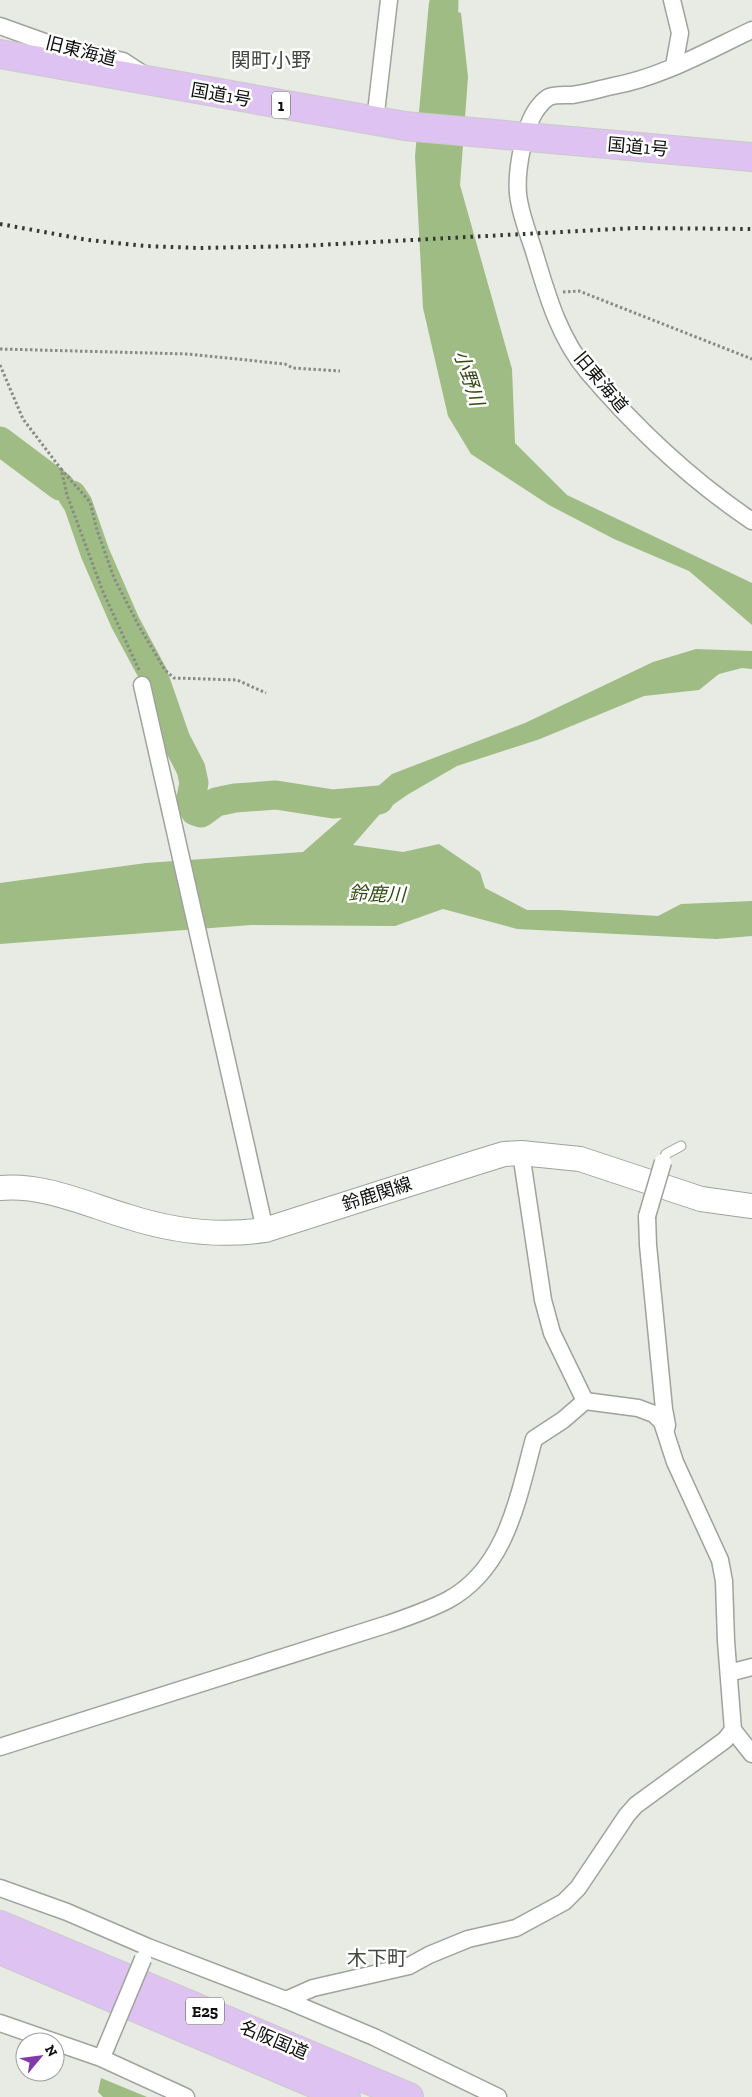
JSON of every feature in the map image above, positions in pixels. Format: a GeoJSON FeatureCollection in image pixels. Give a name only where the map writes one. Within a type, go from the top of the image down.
{"type":"FeatureCollection","features":[{"type":"Feature","properties":{"kind":"highway","name":"国道1号"},"geometry":{"type":"LineString","coordinates":[[0,54],[375,122],[513,137],[752,157]]}},
{"type":"Feature","properties":{"kind":"highway","name":"名阪国道"},"geometry":{"type":"LineString","coordinates":[[0,1925],[410,2097]]}},
{"type":"Feature","properties":{"kind":"highway","name":"名阪国道"},"geometry":{"type":"LineString","coordinates":[[0,1950],[346,2097]]}},
{"type":"Feature","properties":{"kind":"highway"},"geometry":{"type":"LineString","coordinates":[[0,1954],[36,1965]]}},
{"type":"Feature","properties":{"kind":"main road","name":"鈴鹿関線"},"geometry":{"type":"LineString","coordinates":[[0,1188],[27,1189],[54,1194],[173,1229],[220,1234],[265,1230],[504,1154],[521,1154],[580,1159],[701,1199],[752,1206]]}},
{"type":"Feature","properties":{"kind":"street"},"geometry":{"type":"LineString","coordinates":[[375,122],[389,0]]}},
{"type":"Feature","properties":{"kind":"street"},"geometry":{"type":"LineString","coordinates":[[672,0],[680,33],[674,66]]}},
{"type":"Feature","properties":{"kind":"street","name":"旧東海道"},"geometry":{"type":"LineString","coordinates":[[0,26],[53,45],[123,61],[158,84]]}},
{"type":"Feature","properties":{"kind":"street","name":"旧東海道"},"geometry":{"type":"LineString","coordinates":[[752,30],[674,66],[632,82],[549,97],[540,104],[513,137],[519,166],[518,192],[522,218],[560,328],[586,370],[640,427],[678,463],[723,502],[752,521]]}},
{"type":"Feature","properties":{"kind":"street"},"geometry":{"type":"LineString","coordinates":[[142,685],[265,1230]]}},
{"type":"Feature","properties":{"kind":"street"},"geometry":{"type":"LineString","coordinates":[[521,1154],[543,1300],[552,1333],[585,1401]]}},
{"type":"Feature","properties":{"kind":"street"},"geometry":{"type":"LineString","coordinates":[[663,1162],[647,1216],[649,1255],[667,1425],[665,1434]]}},
{"type":"Feature","properties":{"kind":"street"},"geometry":{"type":"LineString","coordinates":[[0,1747],[388,1624],[428,1610],[450,1599],[477,1578],[495,1554],[511,1522],[534,1439],[563,1420],[585,1401],[638,1408],[654,1414],[662,1422],[674,1462],[720,1560],[724,1581],[726,1641],[734,1730],[752,1754]]}},
{"type":"Feature","properties":{"kind":"street"},"geometry":{"type":"LineString","coordinates":[[729,1673],[752,1667]]}},
{"type":"Feature","properties":{"kind":"street"},"geometry":{"type":"LineString","coordinates":[[286,2000],[313,1988],[409,1966],[428,1955],[468,1939],[516,1928],[564,1902],[578,1888],[627,1815],[636,1805],[725,1740],[734,1730]]}},
{"type":"Feature","properties":{"kind":"street"},"geometry":{"type":"LineString","coordinates":[[0,1888],[67,1912],[145,1953],[286,2000],[374,2037],[498,2097]]}},
{"type":"Feature","properties":{"kind":"street"},"geometry":{"type":"LineString","coordinates":[[103,2054],[145,1953]]}},
{"type":"Feature","properties":{"kind":"street"},"geometry":{"type":"LineString","coordinates":[[0,2023],[103,2054],[186,2097]]}},
{"type":"Feature","properties":{"kind":"lane"},"geometry":{"type":"LineString","coordinates":[[663,1162],[666,1154],[681,1146]]}},
{"type":"Feature","properties":{"kind":"path"},"geometry":{"type":"LineString","coordinates":[[548,296],[579,291],[752,359]]}},
{"type":"Feature","properties":{"kind":"path"},"geometry":{"type":"LineString","coordinates":[[0,349],[188,354],[284,364],[293,368],[340,371]]}},
{"type":"Feature","properties":{"kind":"path"},"geometry":{"type":"LineString","coordinates":[[0,365],[23,419],[61,469],[90,502],[97,530],[114,578],[140,628],[165,670],[174,678],[237,680],[266,692]]}},
{"type":"Feature","properties":{"kind":"path"},"geometry":{"type":"LineString","coordinates":[[61,469],[67,495],[100,583],[140,674],[142,685]]}},
{"type":"Feature","properties":{"kind":"water"},"geometry":{"type":"Polygon","coordinates":[[[429,2],[461,13],[468,77],[460,185],[512,369],[515,443],[567,495],[752,583],[752,625],[689,571],[614,539],[549,505],[471,454],[448,416],[423,308],[415,156],[429,2]]]}},
{"type":"Feature","properties":{"kind":"water","name":"鈴鹿川"},"geometry":{"type":"Polygon","coordinates":[[[696,649],[752,651],[752,669],[742,668],[719,674],[699,690],[644,696],[540,739],[457,766],[407,795],[380,814],[353,845],[403,852],[439,844],[480,872],[485,888],[527,910],[658,916],[681,904],[752,901],[752,936],[716,939],[517,929],[443,909],[395,926],[251,925],[0,944],[0,883],[146,863],[303,852],[392,774],[525,723],[653,662],[696,649]]]}},
{"type":"Feature","properties":{"kind":"water"},"geometry":{"type":"Polygon","coordinates":[[[101,2078],[147,2097],[103,2097],[98,2092],[101,2078]]]}},
{"type":"Feature","properties":{"kind":"waterway","name":"小野川"},"geometry":{"type":"LineString","coordinates":[[443,45],[444,0]]}},
{"type":"Feature","properties":{"kind":"waterway"},"geometry":{"type":"LineString","coordinates":[[0,441],[60,486]]}},
{"type":"Feature","properties":{"kind":"waterway"},"geometry":{"type":"LineString","coordinates":[[72,495],[78,504],[95,553],[125,622],[153,674],[176,740],[191,769],[194,783],[190,803],[195,811],[201,813],[216,802],[235,798],[276,795],[333,804],[379,800]]}},
{"type":"Feature","properties":{"kind":"railway"},"geometry":{"type":"LineString","coordinates":[[0,224],[88,240],[145,246],[199,248],[300,246],[635,228],[752,229]]}},
{"type":"Feature","properties":{"kind":"district","name":"関町小野"},"geometry":{"type":"Point","coordinates":[271,60]}},
{"type":"Feature","properties":{"kind":"district","name":"木下町"},"geometry":{"type":"Point","coordinates":[377,1958]}}]}
